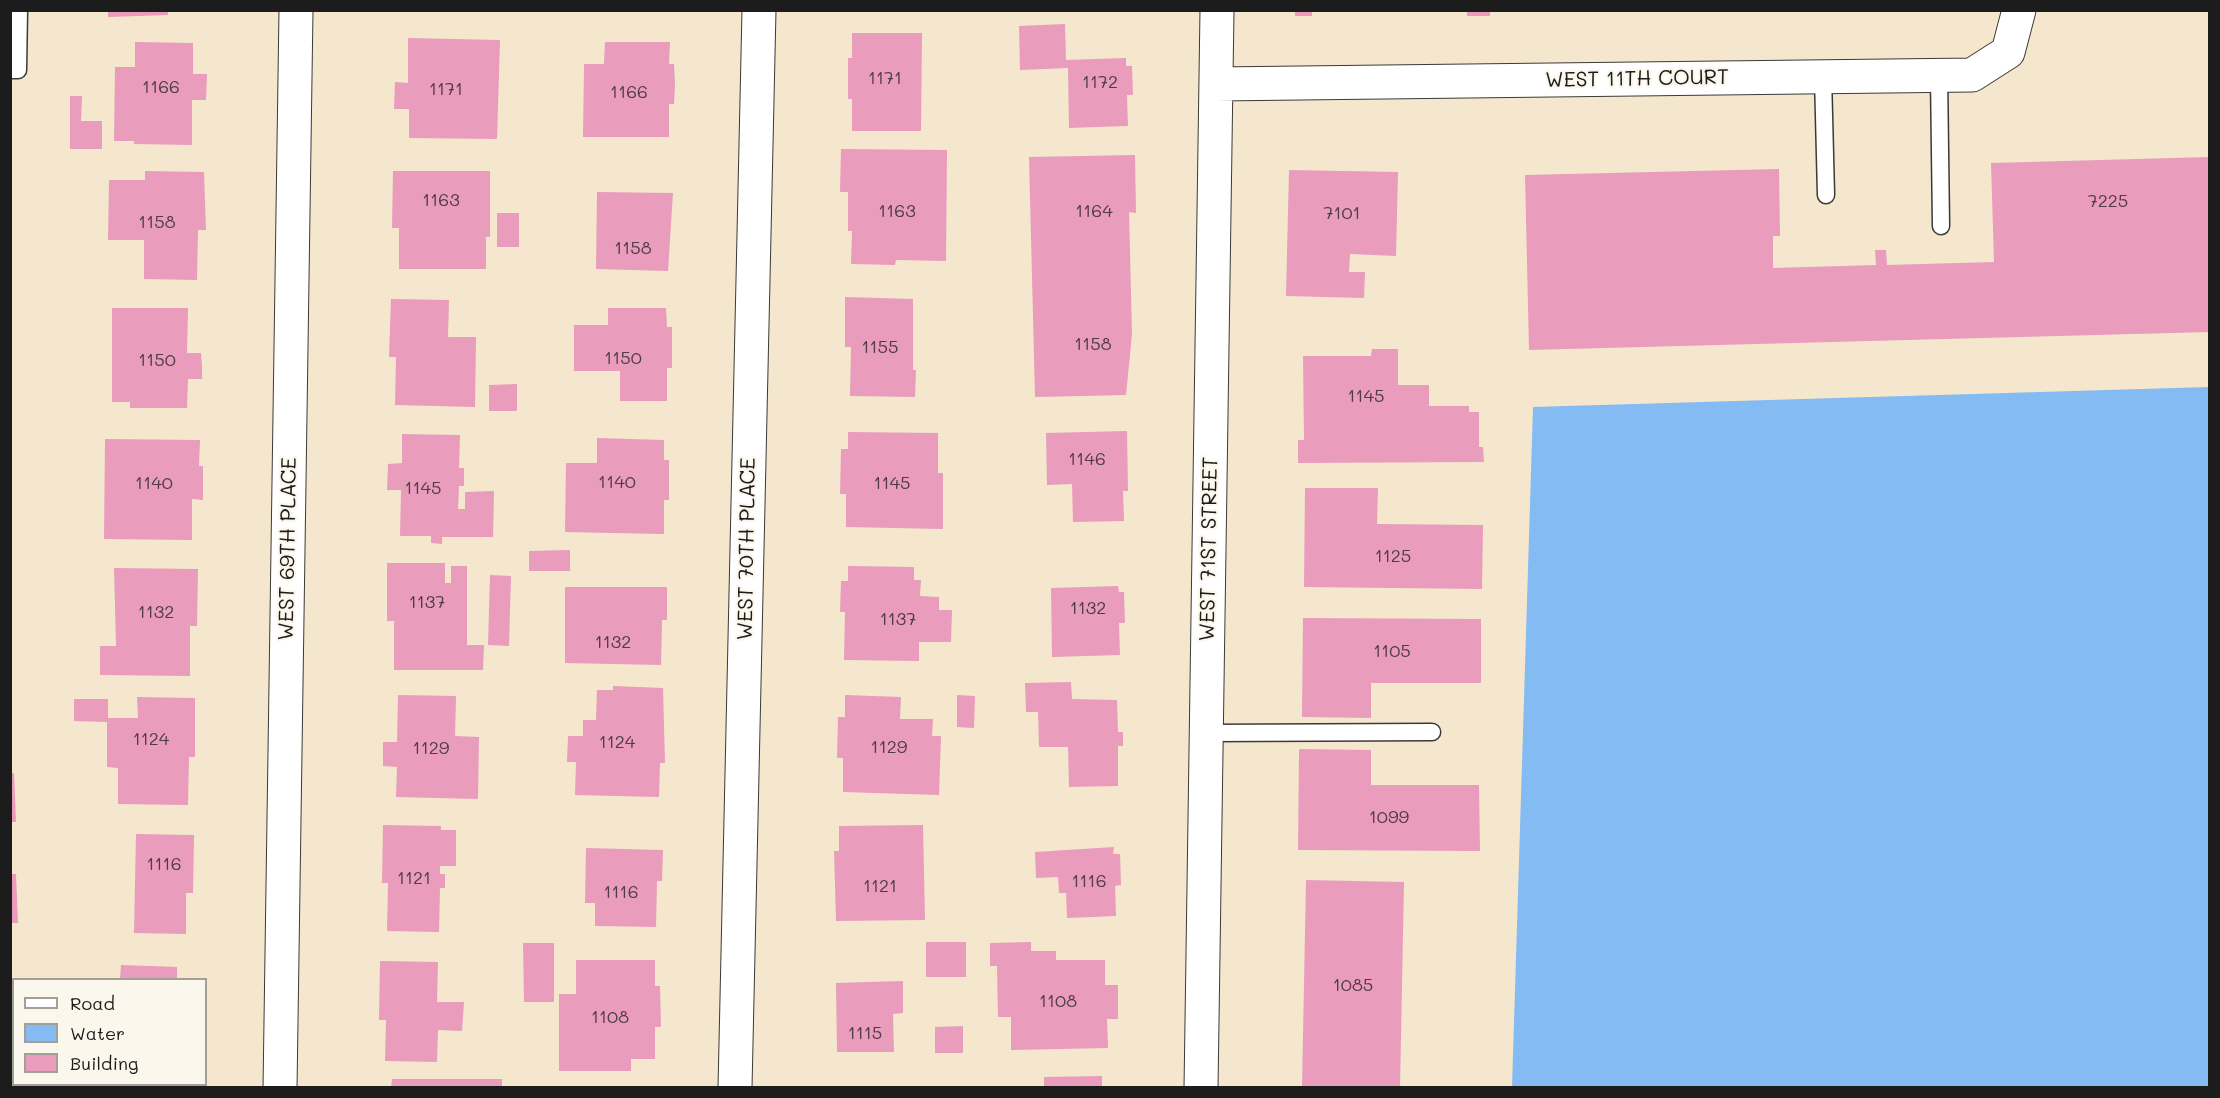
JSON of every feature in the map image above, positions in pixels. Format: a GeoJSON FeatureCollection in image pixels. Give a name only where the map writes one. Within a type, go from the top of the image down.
{"type":"FeatureCollection","features":[{"type":"Feature","properties":{"kind":"street","name":"WEST 69TH PLACE"},"geometry":{"type":"LineString","coordinates":[[280,1088],[296,10]]}},
{"type":"Feature","properties":{"kind":"street","name":"WEST 70TH PLACE"},"geometry":{"type":"LineString","coordinates":[[735,1088],[759,10]]}},
{"type":"Feature","properties":{"kind":"street","name":"WEST 71ST STREET"},"geometry":{"type":"LineString","coordinates":[[1201,1088],[1217,10]]}},
{"type":"Feature","properties":{"kind":"street","name":"WEST 11TH COURT"},"geometry":{"type":"LineString","coordinates":[[1216,84],[1972,75],[2008,52],[2019,10]]}},
{"type":"Feature","properties":{"kind":"lane"},"geometry":{"type":"LineString","coordinates":[[10,70],[18,70],[18,10]]}},
{"type":"Feature","properties":{"kind":"lane"},"geometry":{"type":"LineString","coordinates":[[1940,75],[1941,226]]}},
{"type":"Feature","properties":{"kind":"lane"},"geometry":{"type":"LineString","coordinates":[[1823,76],[1826,195]]}},
{"type":"Feature","properties":{"kind":"lane"},"geometry":{"type":"LineString","coordinates":[[1207,733],[1432,732]]}},
{"type":"Feature","properties":{"kind":"water"},"geometry":{"type":"Polygon","coordinates":[[[2209,387],[2209,1087],[1512,1087],[1533,407],[2209,387]]]}},
{"type":"Feature","properties":{"kind":"building"},"geometry":{"type":"Polygon","coordinates":[[[108,10],[168,10],[168,15],[108,17],[108,10]]]}},
{"type":"Feature","properties":{"kind":"building"},"geometry":{"type":"Polygon","coordinates":[[[1295,10],[1312,10],[1312,16],[1295,16],[1295,10]]]}},
{"type":"Feature","properties":{"kind":"building"},"geometry":{"type":"Polygon","coordinates":[[[1467,10],[1490,10],[1490,16],[1467,16],[1467,10]]]}},
{"type":"Feature","properties":{"kind":"building"},"geometry":{"type":"Polygon","coordinates":[[[1065,24],[1066,60],[1126,58],[1126,66],[1132,66],[1133,95],[1127,95],[1128,126],[1069,128],[1068,68],[1020,70],[1019,26],[1065,24]]]}},
{"type":"Feature","properties":{"kind":"building"},"geometry":{"type":"Polygon","coordinates":[[[852,33],[922,33],[921,131],[852,131],[852,99],[848,99],[848,58],[852,58],[852,33]]]}},
{"type":"Feature","properties":{"kind":"building"},"geometry":{"type":"Polygon","coordinates":[[[408,38],[500,40],[497,139],[409,138],[409,109],[394,109],[395,82],[408,83],[408,38]]]}},
{"type":"Feature","properties":{"kind":"building"},"geometry":{"type":"Polygon","coordinates":[[[135,42],[193,43],[193,74],[207,74],[206,100],[192,100],[192,145],[134,144],[134,141],[114,141],[115,67],[135,67],[135,42]]]}},
{"type":"Feature","properties":{"kind":"building"},"geometry":{"type":"Polygon","coordinates":[[[605,42],[670,42],[669,64],[674,64],[675,84],[674,104],[669,104],[669,137],[583,137],[584,64],[604,64],[605,42]]]}},
{"type":"Feature","properties":{"kind":"building"},"geometry":{"type":"Polygon","coordinates":[[[70,96],[82,96],[81,121],[102,121],[102,149],[70,149],[70,96]]]}},
{"type":"Feature","properties":{"kind":"building"},"geometry":{"type":"Polygon","coordinates":[[[841,149],[947,150],[946,261],[896,260],[895,265],[851,264],[852,231],[848,231],[848,192],[840,192],[841,149]]]}},
{"type":"Feature","properties":{"kind":"building"},"geometry":{"type":"Polygon","coordinates":[[[1135,155],[1136,213],[1129,212],[1132,334],[1126,395],[1035,397],[1029,157],[1135,155]]]}},
{"type":"Feature","properties":{"kind":"building"},"geometry":{"type":"Polygon","coordinates":[[[2210,157],[2210,332],[1529,350],[1525,175],[1779,169],[1780,236],[1773,236],[1773,268],[1876,265],[1875,250],[1886,250],[1887,265],[1994,262],[1991,163],[2210,157]]]}},
{"type":"Feature","properties":{"kind":"building"},"geometry":{"type":"Polygon","coordinates":[[[1289,170],[1398,172],[1396,256],[1350,254],[1349,272],[1365,272],[1364,298],[1286,296],[1289,170]]]}},
{"type":"Feature","properties":{"kind":"building"},"geometry":{"type":"Polygon","coordinates":[[[145,171],[204,172],[206,230],[198,230],[197,280],[144,279],[144,240],[108,240],[109,180],[145,180],[145,171]]]}},
{"type":"Feature","properties":{"kind":"building"},"geometry":{"type":"Polygon","coordinates":[[[393,171],[490,171],[490,237],[486,237],[486,269],[399,269],[399,228],[392,228],[393,171]]]}},
{"type":"Feature","properties":{"kind":"building"},"geometry":{"type":"Polygon","coordinates":[[[597,192],[673,193],[668,271],[596,269],[597,192]]]}},
{"type":"Feature","properties":{"kind":"building"},"geometry":{"type":"Polygon","coordinates":[[[497,213],[519,213],[519,247],[497,247],[497,213]]]}},
{"type":"Feature","properties":{"kind":"building"},"geometry":{"type":"Polygon","coordinates":[[[845,297],[913,299],[915,397],[850,396],[851,347],[845,347],[845,297]]]}},
{"type":"Feature","properties":{"kind":"building"},"geometry":{"type":"Polygon","coordinates":[[[391,299],[449,300],[448,337],[476,337],[475,407],[395,405],[396,357],[389,357],[391,299]]]}},
{"type":"Feature","properties":{"kind":"building"},"geometry":{"type":"Polygon","coordinates":[[[112,308],[188,308],[187,353],[201,353],[202,379],[188,379],[187,408],[130,408],[130,402],[112,402],[112,308]]]}},
{"type":"Feature","properties":{"kind":"building"},"geometry":{"type":"Polygon","coordinates":[[[608,308],[666,308],[667,327],[672,327],[672,368],[667,368],[667,401],[620,401],[620,371],[574,371],[574,325],[608,325],[608,308]]]}},
{"type":"Feature","properties":{"kind":"building"},"geometry":{"type":"Polygon","coordinates":[[[1372,349],[1398,349],[1398,385],[1429,385],[1429,406],[1469,406],[1469,412],[1479,412],[1479,447],[1483,447],[1484,462],[1298,463],[1298,440],[1304,440],[1303,356],[1371,356],[1372,349]]]}},
{"type":"Feature","properties":{"kind":"building"},"geometry":{"type":"Polygon","coordinates":[[[517,384],[517,411],[489,411],[489,385],[517,384]]]}},
{"type":"Feature","properties":{"kind":"building"},"geometry":{"type":"Polygon","coordinates":[[[1127,431],[1128,491],[1123,491],[1124,521],[1073,522],[1072,484],[1047,485],[1046,433],[1127,431]]]}},
{"type":"Feature","properties":{"kind":"building"},"geometry":{"type":"Polygon","coordinates":[[[848,432],[938,433],[938,473],[943,473],[943,529],[846,527],[846,494],[840,494],[841,449],[848,449],[848,432]]]}},
{"type":"Feature","properties":{"kind":"building"},"geometry":{"type":"Polygon","coordinates":[[[402,434],[460,435],[459,468],[464,468],[464,486],[459,486],[458,509],[465,509],[465,492],[494,491],[493,537],[442,537],[442,544],[431,543],[431,536],[400,536],[401,490],[387,490],[388,464],[402,463],[402,434]]]}},
{"type":"Feature","properties":{"kind":"building"},"geometry":{"type":"Polygon","coordinates":[[[597,438],[664,440],[664,460],[669,460],[669,500],[664,500],[664,534],[565,532],[566,463],[597,463],[597,438]]]}},
{"type":"Feature","properties":{"kind":"building"},"geometry":{"type":"Polygon","coordinates":[[[105,439],[200,440],[199,466],[203,466],[203,500],[192,499],[192,540],[104,539],[105,439]]]}},
{"type":"Feature","properties":{"kind":"building"},"geometry":{"type":"Polygon","coordinates":[[[1305,488],[1378,488],[1377,524],[1483,525],[1482,589],[1304,587],[1305,488]]]}},
{"type":"Feature","properties":{"kind":"building"},"geometry":{"type":"Polygon","coordinates":[[[570,550],[570,571],[529,571],[529,551],[570,550]]]}},
{"type":"Feature","properties":{"kind":"building"},"geometry":{"type":"Polygon","coordinates":[[[387,563],[445,563],[445,583],[451,583],[451,566],[467,566],[467,645],[484,645],[483,670],[394,670],[394,621],[387,621],[387,563]]]}},
{"type":"Feature","properties":{"kind":"building"},"geometry":{"type":"Polygon","coordinates":[[[848,566],[914,567],[914,580],[921,580],[920,596],[939,597],[939,610],[952,610],[951,642],[919,642],[919,661],[844,660],[845,612],[840,612],[841,581],[848,581],[848,566]]]}},
{"type":"Feature","properties":{"kind":"building"},"geometry":{"type":"Polygon","coordinates":[[[114,568],[198,569],[197,626],[190,626],[190,676],[100,675],[100,646],[116,646],[114,568]]]}},
{"type":"Feature","properties":{"kind":"building"},"geometry":{"type":"Polygon","coordinates":[[[490,575],[511,576],[509,646],[488,645],[490,575]]]}},
{"type":"Feature","properties":{"kind":"building"},"geometry":{"type":"Polygon","coordinates":[[[1118,586],[1119,592],[1124,592],[1125,623],[1119,623],[1120,655],[1052,657],[1051,588],[1118,586]]]}},
{"type":"Feature","properties":{"kind":"building"},"geometry":{"type":"Polygon","coordinates":[[[565,587],[667,587],[667,620],[662,620],[661,665],[565,663],[565,587]]]}},
{"type":"Feature","properties":{"kind":"building"},"geometry":{"type":"Polygon","coordinates":[[[1303,618],[1481,619],[1481,683],[1371,683],[1371,718],[1302,717],[1303,618]]]}},
{"type":"Feature","properties":{"kind":"building"},"geometry":{"type":"Polygon","coordinates":[[[1071,682],[1072,699],[1117,700],[1118,732],[1123,732],[1123,746],[1118,746],[1118,786],[1069,787],[1068,747],[1039,747],[1038,712],[1026,712],[1025,683],[1071,682]]]}},
{"type":"Feature","properties":{"kind":"building"},"geometry":{"type":"Polygon","coordinates":[[[613,686],[663,688],[665,763],[660,763],[659,797],[575,795],[576,762],[567,762],[568,736],[583,736],[583,720],[596,720],[597,690],[613,690],[613,686]]]}},
{"type":"Feature","properties":{"kind":"building"},"geometry":{"type":"Polygon","coordinates":[[[398,695],[456,696],[455,736],[479,737],[478,799],[396,797],[397,767],[383,766],[383,742],[397,742],[398,695]]]}},
{"type":"Feature","properties":{"kind":"building"},"geometry":{"type":"Polygon","coordinates":[[[845,695],[901,697],[900,719],[933,719],[932,736],[941,736],[939,795],[843,792],[843,758],[837,758],[838,717],[845,717],[845,695]]]}},
{"type":"Feature","properties":{"kind":"building"},"geometry":{"type":"Polygon","coordinates":[[[957,695],[975,696],[974,728],[957,727],[957,695]]]}},
{"type":"Feature","properties":{"kind":"building"},"geometry":{"type":"Polygon","coordinates":[[[137,697],[195,698],[195,757],[189,757],[188,805],[118,804],[118,768],[107,767],[107,722],[74,721],[74,699],[108,699],[108,718],[138,718],[137,697]]]}},
{"type":"Feature","properties":{"kind":"building"},"geometry":{"type":"Polygon","coordinates":[[[1299,749],[1371,750],[1371,785],[1479,785],[1480,851],[1298,850],[1299,749]]]}},
{"type":"Feature","properties":{"kind":"building"},"geometry":{"type":"Polygon","coordinates":[[[14,773],[16,822],[10,822],[10,774],[14,773]]]}},
{"type":"Feature","properties":{"kind":"building"},"geometry":{"type":"Polygon","coordinates":[[[383,825],[441,826],[441,830],[456,830],[456,866],[440,866],[440,874],[445,874],[445,888],[440,888],[439,932],[387,931],[388,883],[382,883],[383,825]]]}},
{"type":"Feature","properties":{"kind":"building"},"geometry":{"type":"Polygon","coordinates":[[[923,825],[925,920],[836,921],[834,851],[839,851],[839,826],[923,825]]]}},
{"type":"Feature","properties":{"kind":"building"},"geometry":{"type":"Polygon","coordinates":[[[136,834],[194,835],[193,893],[186,893],[186,934],[134,933],[136,834]]]}},
{"type":"Feature","properties":{"kind":"building"},"geometry":{"type":"Polygon","coordinates":[[[1114,847],[1113,854],[1120,854],[1121,885],[1115,886],[1116,916],[1067,918],[1066,893],[1059,893],[1058,877],[1036,878],[1035,852],[1114,847]]]}},
{"type":"Feature","properties":{"kind":"building"},"geometry":{"type":"Polygon","coordinates":[[[586,848],[663,850],[662,881],[657,881],[656,927],[595,926],[595,903],[585,903],[586,848]]]}},
{"type":"Feature","properties":{"kind":"building"},"geometry":{"type":"Polygon","coordinates":[[[10,874],[16,874],[18,923],[10,923],[10,874]]]}},
{"type":"Feature","properties":{"kind":"building"},"geometry":{"type":"Polygon","coordinates":[[[1306,880],[1404,882],[1400,1088],[1302,1088],[1306,880]]]}},
{"type":"Feature","properties":{"kind":"building"},"geometry":{"type":"Polygon","coordinates":[[[926,942],[966,942],[966,977],[926,977],[926,942]]]}},
{"type":"Feature","properties":{"kind":"building"},"geometry":{"type":"Polygon","coordinates":[[[1031,942],[1031,951],[1056,951],[1056,960],[1105,960],[1105,985],[1118,985],[1118,1019],[1107,1019],[1108,1048],[1011,1050],[1011,1017],[998,1017],[997,966],[990,966],[990,943],[1031,942]]]}},
{"type":"Feature","properties":{"kind":"building"},"geometry":{"type":"Polygon","coordinates":[[[523,943],[554,943],[554,1002],[524,1002],[523,943]]]}},
{"type":"Feature","properties":{"kind":"building"},"geometry":{"type":"Polygon","coordinates":[[[576,960],[655,960],[655,986],[660,986],[661,1027],[655,1027],[655,1059],[631,1059],[631,1071],[559,1071],[559,994],[576,994],[576,960]]]}},
{"type":"Feature","properties":{"kind":"building"},"geometry":{"type":"Polygon","coordinates":[[[380,961],[438,962],[437,1002],[464,1002],[462,1031],[438,1030],[437,1062],[385,1061],[386,1020],[379,1020],[380,961]]]}},
{"type":"Feature","properties":{"kind":"building"},"geometry":{"type":"Polygon","coordinates":[[[121,965],[177,967],[177,978],[120,978],[121,965]]]}},
{"type":"Feature","properties":{"kind":"building"},"geometry":{"type":"Polygon","coordinates":[[[903,981],[903,1013],[893,1014],[894,1052],[837,1052],[836,983],[903,981]]]}},
{"type":"Feature","properties":{"kind":"building"},"geometry":{"type":"Polygon","coordinates":[[[963,1026],[963,1053],[935,1053],[935,1027],[963,1026]]]}},
{"type":"Feature","properties":{"kind":"building"},"geometry":{"type":"Polygon","coordinates":[[[1102,1076],[1102,1088],[1044,1088],[1044,1077],[1102,1076]]]}},
{"type":"Feature","properties":{"kind":"building"},"geometry":{"type":"Polygon","coordinates":[[[392,1079],[502,1079],[502,1088],[391,1088],[392,1079]]]}}]}
